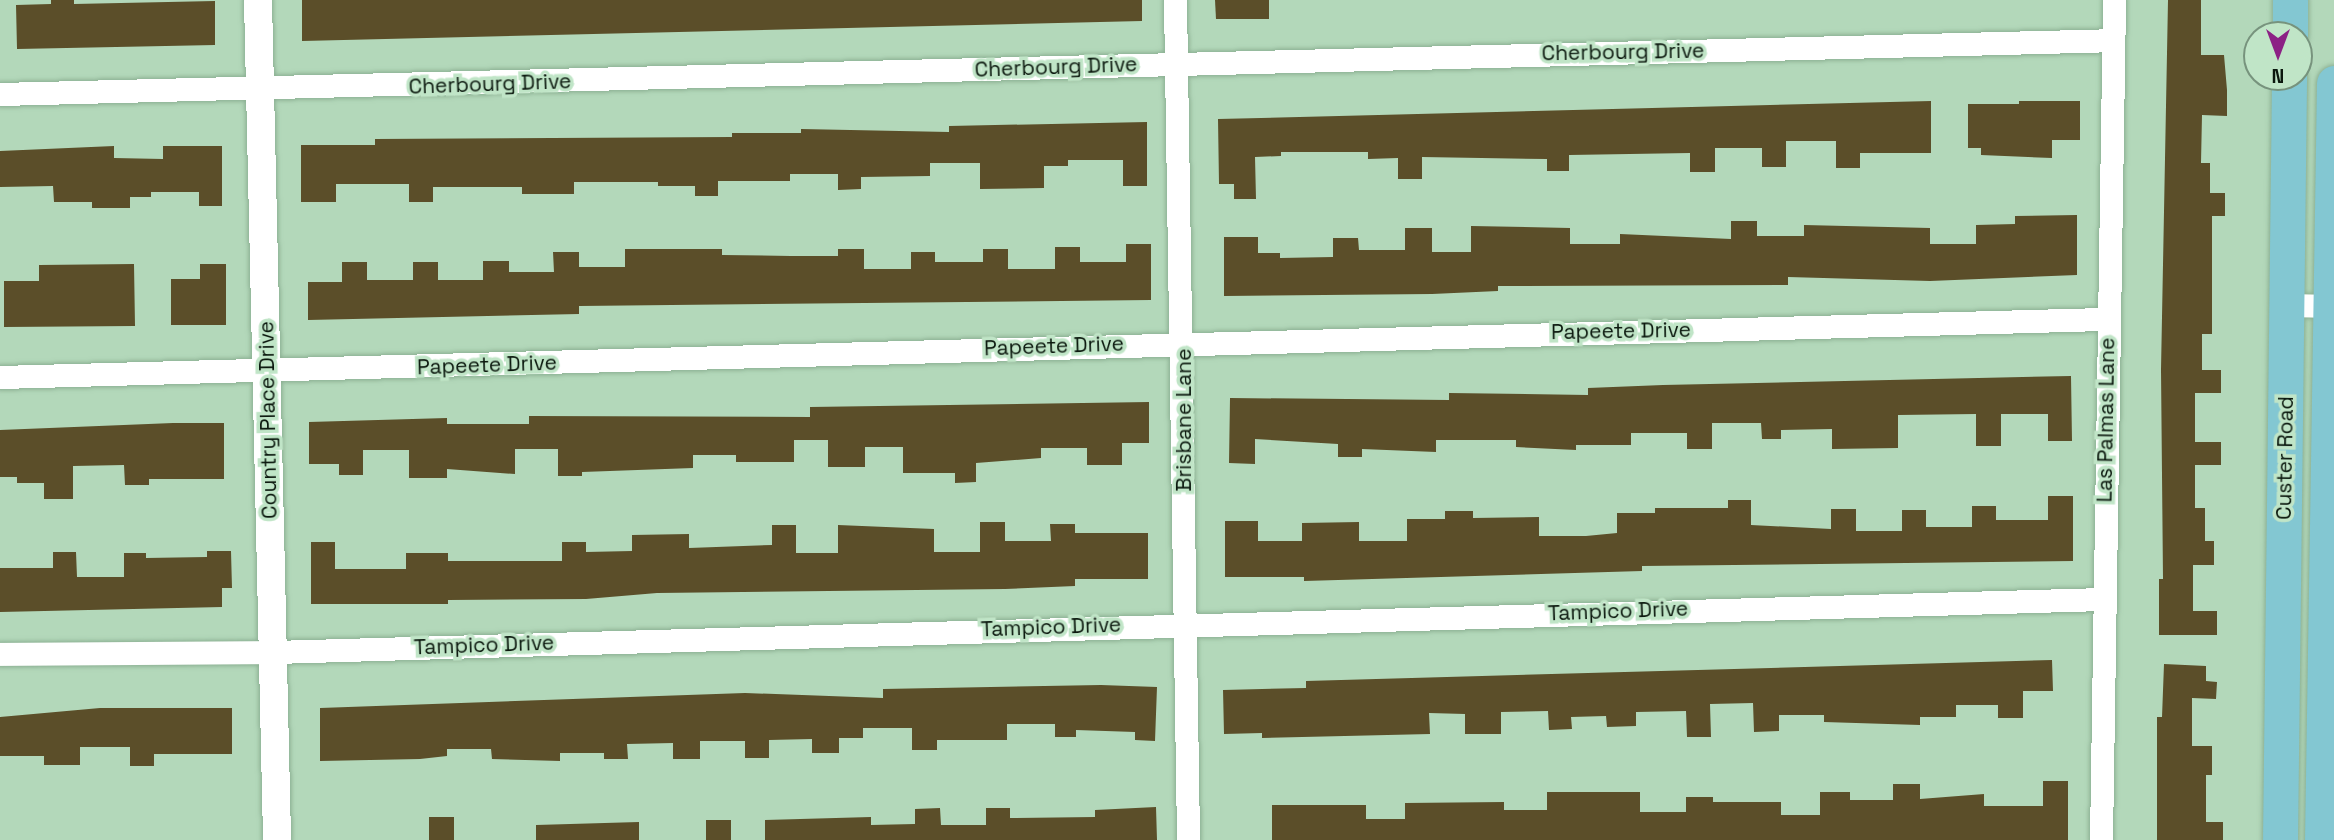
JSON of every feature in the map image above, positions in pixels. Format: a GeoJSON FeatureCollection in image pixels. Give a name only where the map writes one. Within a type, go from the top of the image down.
{"type":"FeatureCollection","features":[{"type":"Feature","properties":{"kind":"main road"},"geometry":{"type":"LineString","coordinates":[[2290,0],[2290,21]]}},
{"type":"Feature","properties":{"kind":"main road","name":"Custer Road"},"geometry":{"type":"LineString","coordinates":[[2322,840],[2334,83]]}},
{"type":"Feature","properties":{"kind":"main road","name":"Custer Road"},"geometry":{"type":"LineString","coordinates":[[2280,840],[2289,91]]}},
{"type":"Feature","properties":{"kind":"street","name":"Country Place Drive"},"geometry":{"type":"LineString","coordinates":[[258,0],[278,840]]}},
{"type":"Feature","properties":{"kind":"street","name":"Brisbane Lane"},"geometry":{"type":"LineString","coordinates":[[1175,0],[1183,342],[1188,840]]}},
{"type":"Feature","properties":{"kind":"street","name":"Las Palmas Lane"},"geometry":{"type":"LineString","coordinates":[[2101,840],[2102,599],[2114,0]]}},
{"type":"Feature","properties":{"kind":"street","name":"Cherbourg Drive"},"geometry":{"type":"LineString","coordinates":[[0,94],[260,90],[2113,40]]}},
{"type":"Feature","properties":{"kind":"street"},"geometry":{"type":"LineString","coordinates":[[2287,305],[2332,306]]}},
{"type":"Feature","properties":{"kind":"street","name":"Papeete Drive"},"geometry":{"type":"LineString","coordinates":[[0,377],[266,372],[1183,342],[2108,318]]}},
{"type":"Feature","properties":{"kind":"street","name":"Tampico Drive"},"geometry":{"type":"LineString","coordinates":[[0,654],[274,652],[1185,623],[2102,599]]}},
{"type":"Feature","properties":{"kind":"building"},"geometry":{"type":"Polygon","coordinates":[[[51,0],[74,0],[74,4],[215,1],[215,45],[17,49],[16,5],[51,4],[51,0]]]}},
{"type":"Feature","properties":{"kind":"building"},"geometry":{"type":"Polygon","coordinates":[[[302,0],[1142,0],[1142,21],[302,41],[302,0]]]}},
{"type":"Feature","properties":{"kind":"building"},"geometry":{"type":"Polygon","coordinates":[[[1215,0],[1269,0],[1269,19],[1216,19],[1215,0]]]}},
{"type":"Feature","properties":{"kind":"building"},"geometry":{"type":"Polygon","coordinates":[[[2168,0],[2201,0],[2201,55],[2224,55],[2227,90],[2227,116],[2202,115],[2201,163],[2210,163],[2210,193],[2225,193],[2225,216],[2212,216],[2212,334],[2202,334],[2202,370],[2221,370],[2221,393],[2195,393],[2195,442],[2221,442],[2221,465],[2195,465],[2195,508],[2205,508],[2205,541],[2214,541],[2214,565],[2193,565],[2193,611],[2217,611],[2217,635],[2159,635],[2159,579],[2163,579],[2161,370],[2168,0]]]}},
{"type":"Feature","properties":{"kind":"building"},"geometry":{"type":"Polygon","coordinates":[[[1931,101],[1931,153],[1860,153],[1860,168],[1836,168],[1836,141],[1786,141],[1786,167],[1762,167],[1762,148],[1715,148],[1715,172],[1690,172],[1690,153],[1569,155],[1569,171],[1547,171],[1547,159],[1422,157],[1422,179],[1398,179],[1398,158],[1368,159],[1368,152],[1281,152],[1281,156],[1255,157],[1256,199],[1234,199],[1234,184],[1219,184],[1218,119],[1931,101]]]}},
{"type":"Feature","properties":{"kind":"building"},"geometry":{"type":"Polygon","coordinates":[[[2019,101],[2080,101],[2080,140],[2052,140],[2052,158],[1981,155],[1981,148],[1968,148],[1968,104],[2019,104],[2019,101]]]}},
{"type":"Feature","properties":{"kind":"building"},"geometry":{"type":"Polygon","coordinates":[[[1147,122],[1147,186],[1123,186],[1123,160],[1068,160],[1068,166],[1044,166],[1044,188],[980,189],[980,163],[930,163],[930,176],[861,177],[861,189],[838,190],[838,174],[790,174],[790,181],[718,181],[718,196],[695,196],[695,186],[658,186],[658,182],[574,182],[574,194],[522,194],[522,187],[433,187],[433,202],[409,202],[409,184],[336,184],[336,202],[301,202],[301,145],[375,145],[375,139],[732,137],[732,133],[801,133],[801,129],[949,132],[949,126],[1147,122]]]}},
{"type":"Feature","properties":{"kind":"building"},"geometry":{"type":"Polygon","coordinates":[[[114,146],[114,158],[163,159],[163,146],[222,146],[222,206],[199,206],[199,192],[151,192],[151,197],[130,197],[130,208],[92,208],[92,202],[54,202],[53,186],[0,187],[0,151],[114,146]]]}},
{"type":"Feature","properties":{"kind":"building"},"geometry":{"type":"Polygon","coordinates":[[[2077,215],[2077,275],[1930,281],[1788,277],[1788,285],[1498,286],[1498,291],[1432,294],[1224,296],[1224,237],[1258,237],[1258,253],[1280,253],[1280,258],[1333,257],[1333,238],[1358,238],[1359,250],[1405,250],[1405,228],[1432,228],[1432,252],[1471,252],[1471,226],[1570,228],[1570,244],[1620,244],[1620,234],[1731,239],[1731,221],[1757,221],[1757,236],[1804,236],[1804,225],[1930,228],[1930,244],[1976,244],[1976,225],[2015,224],[2015,216],[2077,215]]]}},
{"type":"Feature","properties":{"kind":"building"},"geometry":{"type":"Polygon","coordinates":[[[1126,244],[1151,244],[1151,300],[579,306],[579,314],[308,320],[308,282],[342,282],[342,262],[367,262],[367,280],[413,280],[413,262],[438,262],[438,280],[483,280],[483,261],[509,261],[509,272],[554,272],[553,252],[579,252],[579,267],[625,267],[625,249],[722,249],[722,255],[838,256],[838,249],[864,249],[864,269],[911,269],[911,252],[935,252],[935,262],[983,262],[983,249],[1008,249],[1008,269],[1055,269],[1055,247],[1080,247],[1080,262],[1126,262],[1126,244]]]}},
{"type":"Feature","properties":{"kind":"building"},"geometry":{"type":"Polygon","coordinates":[[[134,264],[135,326],[4,327],[4,281],[39,281],[39,265],[134,264]]]}},
{"type":"Feature","properties":{"kind":"building"},"geometry":{"type":"Polygon","coordinates":[[[200,264],[226,264],[226,325],[171,325],[171,279],[200,279],[200,264]]]}},
{"type":"Feature","properties":{"kind":"building"},"geometry":{"type":"Polygon","coordinates":[[[2071,376],[2072,441],[2048,441],[2048,414],[2001,414],[2001,446],[1976,446],[1976,414],[1898,415],[1898,448],[1832,449],[1832,429],[1781,430],[1781,439],[1762,439],[1761,423],[1712,423],[1712,449],[1687,449],[1687,433],[1631,433],[1631,445],[1576,445],[1576,450],[1516,447],[1516,440],[1436,440],[1436,452],[1362,449],[1362,457],[1338,457],[1338,444],[1255,439],[1255,464],[1229,463],[1230,398],[1449,400],[1449,393],[1588,395],[1588,388],[1663,385],[2071,376]]]}},
{"type":"Feature","properties":{"kind":"building"},"geometry":{"type":"Polygon","coordinates":[[[1149,402],[1149,443],[1122,443],[1122,465],[1087,465],[1087,448],[1041,448],[1041,458],[976,463],[976,482],[955,483],[955,473],[903,473],[903,447],[865,447],[865,467],[828,467],[828,440],[794,440],[794,462],[736,462],[736,455],[693,455],[693,468],[582,472],[582,476],[558,476],[558,449],[515,449],[515,474],[447,469],[447,478],[409,478],[409,450],[363,450],[363,475],[339,475],[339,464],[309,464],[309,422],[447,418],[447,424],[529,424],[529,416],[810,417],[810,407],[1149,402]]]}},
{"type":"Feature","properties":{"kind":"building"},"geometry":{"type":"Polygon","coordinates":[[[224,423],[224,479],[149,479],[149,485],[125,485],[124,465],[73,466],[73,499],[44,499],[44,483],[17,483],[17,477],[0,477],[0,430],[224,423]]]}},
{"type":"Feature","properties":{"kind":"building"},"geometry":{"type":"Polygon","coordinates":[[[2048,496],[2073,496],[2073,561],[1642,566],[1642,571],[1304,581],[1304,577],[1225,577],[1225,521],[1258,521],[1258,541],[1302,541],[1302,523],[1359,522],[1359,541],[1407,541],[1407,519],[1445,519],[1445,511],[1473,511],[1473,518],[1539,517],[1539,536],[1586,536],[1617,533],[1617,513],[1655,513],[1655,508],[1728,508],[1728,500],[1751,500],[1751,525],[1831,529],[1831,509],[1856,509],[1856,531],[1902,531],[1902,510],[1926,510],[1926,527],[1972,527],[1972,506],[1996,506],[1996,520],[2048,520],[2048,496]]]}},
{"type":"Feature","properties":{"kind":"building"},"geometry":{"type":"Polygon","coordinates":[[[980,522],[1005,522],[1005,541],[1051,541],[1050,524],[1075,524],[1075,533],[1148,533],[1148,579],[1075,579],[1075,586],[1005,589],[657,593],[586,599],[448,600],[448,604],[311,604],[311,542],[335,542],[335,569],[406,569],[406,553],[448,553],[448,561],[562,561],[562,542],[586,542],[586,552],[632,551],[632,535],[689,534],[689,548],[772,545],[772,525],[796,525],[796,553],[838,553],[838,525],[934,529],[934,552],[980,552],[980,522]]]}},
{"type":"Feature","properties":{"kind":"building"},"geometry":{"type":"Polygon","coordinates":[[[207,551],[231,551],[232,588],[222,588],[222,607],[0,612],[0,568],[53,568],[53,552],[76,552],[77,577],[124,577],[124,553],[146,553],[146,558],[207,557],[207,551]]]}},
{"type":"Feature","properties":{"kind":"building"},"geometry":{"type":"Polygon","coordinates":[[[2052,660],[2053,691],[2023,691],[2023,718],[1998,718],[1998,705],[1956,705],[1956,717],[1920,717],[1920,725],[1824,722],[1824,715],[1779,715],[1779,731],[1754,732],[1753,703],[1710,704],[1711,737],[1687,737],[1686,711],[1636,712],[1636,726],[1607,727],[1606,716],[1571,717],[1572,729],[1549,730],[1548,711],[1501,712],[1501,734],[1465,734],[1465,714],[1429,713],[1430,734],[1262,738],[1262,733],[1224,734],[1223,690],[1306,688],[1306,681],[2052,660]]]}},
{"type":"Feature","properties":{"kind":"building"},"geometry":{"type":"Polygon","coordinates":[[[2164,664],[2206,666],[2206,681],[2217,682],[2216,699],[2192,698],[2192,746],[2212,746],[2212,775],[2206,775],[2206,822],[2223,822],[2223,840],[2157,840],[2157,717],[2162,717],[2164,664]]]}},
{"type":"Feature","properties":{"kind":"building"},"geometry":{"type":"Polygon","coordinates":[[[1101,685],[1157,687],[1155,741],[1135,740],[1135,732],[1076,730],[1076,737],[1055,737],[1055,724],[1007,724],[1007,740],[937,740],[937,750],[912,750],[912,728],[863,728],[863,738],[839,738],[839,753],[812,753],[812,739],[769,740],[769,758],[745,758],[745,741],[700,741],[700,759],[673,759],[673,743],[627,744],[628,759],[604,759],[604,753],[560,753],[560,761],[492,759],[491,749],[447,749],[447,756],[420,759],[320,761],[320,708],[745,693],[883,698],[883,689],[1101,685]]]}},
{"type":"Feature","properties":{"kind":"building"},"geometry":{"type":"Polygon","coordinates":[[[100,708],[232,708],[232,754],[154,754],[154,766],[130,766],[130,747],[80,747],[80,765],[44,765],[44,756],[0,756],[0,717],[100,708]]]}},
{"type":"Feature","properties":{"kind":"building"},"geometry":{"type":"Polygon","coordinates":[[[2043,781],[2068,781],[2068,840],[1272,840],[1272,805],[1366,805],[1366,819],[1405,819],[1405,803],[1504,802],[1504,810],[1547,810],[1547,792],[1640,792],[1640,812],[1686,812],[1686,797],[1713,797],[1713,802],[1781,802],[1781,815],[1820,815],[1820,792],[1850,792],[1850,800],[1893,800],[1893,784],[1920,784],[1920,799],[1984,794],[1984,806],[2043,806],[2043,781]]]}},
{"type":"Feature","properties":{"kind":"building"},"geometry":{"type":"Polygon","coordinates":[[[1156,807],[1157,840],[765,840],[765,820],[871,817],[871,825],[915,824],[915,809],[940,808],[941,825],[986,825],[986,808],[1010,808],[1010,818],[1095,817],[1095,810],[1156,807]]]}},
{"type":"Feature","properties":{"kind":"building"},"geometry":{"type":"Polygon","coordinates":[[[429,817],[454,817],[454,840],[429,840],[429,817]]]}},
{"type":"Feature","properties":{"kind":"building"},"geometry":{"type":"Polygon","coordinates":[[[706,820],[731,820],[731,840],[706,840],[706,820]]]}},
{"type":"Feature","properties":{"kind":"building"},"geometry":{"type":"Polygon","coordinates":[[[639,822],[639,840],[536,840],[536,825],[639,822]]]}}]}
